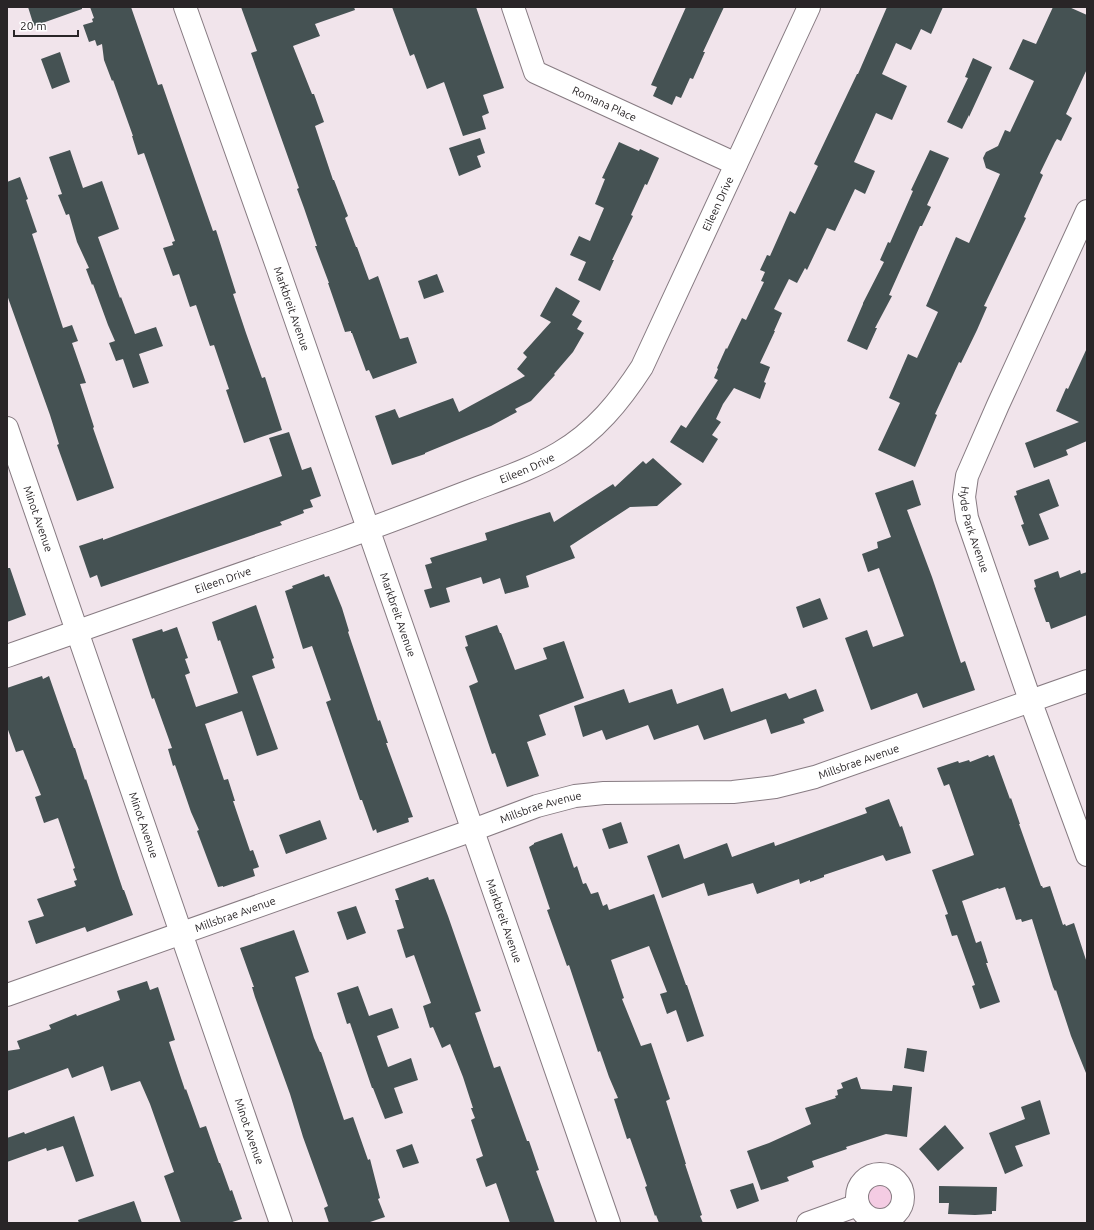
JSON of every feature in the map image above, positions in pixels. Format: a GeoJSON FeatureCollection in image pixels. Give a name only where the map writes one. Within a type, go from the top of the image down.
{"type":"FeatureCollection","features":[{"type":"Feature","properties":{"kind":"street","name":"Markbreit Avenue"},"geometry":{"type":"LineString","coordinates":[[185,7],[609,1223]]}},
{"type":"Feature","properties":{"kind":"street","name":"Romana Place"},"geometry":{"type":"LineString","coordinates":[[513,7],[536,72],[736,164]]}},
{"type":"Feature","properties":{"kind":"street","name":"Eileen Drive"},"geometry":{"type":"LineString","coordinates":[[7,656],[212,583],[368,530],[534,467],[560,453],[585,435],[607,415],[626,392],[642,367],[809,7]]}},
{"type":"Feature","properties":{"kind":"street","name":"Hyde Park Avenue"},"geometry":{"type":"LineString","coordinates":[[1087,211],[995,412],[968,476],[964,497],[967,518],[1030,700],[1087,855]]}},
{"type":"Feature","properties":{"kind":"street","name":"Minot Avenue"},"geometry":{"type":"LineString","coordinates":[[7,428],[281,1223]]}},
{"type":"Feature","properties":{"kind":"street","name":"Millsbrae Avenue"},"geometry":{"type":"LineString","coordinates":[[7,995],[473,830],[536,806],[574,796],[604,793],[733,792],[775,787],[815,777],[1087,680]]}},
{"type":"Feature","properties":{"kind":"street"},"geometry":{"type":"LineString","coordinates":[[808,1223],[858,1205]]}},
{"type":"Feature","properties":{"kind":"shaded area"},"geometry":{"type":"Polygon","coordinates":[[[879,1183],[885,1184],[893,1192],[893,1204],[885,1212],[879,1213],[873,1212],[865,1204],[864,1198],[865,1192],[873,1184],[879,1183]]]}},
{"type":"Feature","properties":{"kind":"building"},"geometry":{"type":"Polygon","coordinates":[[[28,7],[82,7],[82,9],[34,26],[28,7]]]}},
{"type":"Feature","properties":{"kind":"building"},"geometry":{"type":"Polygon","coordinates":[[[90,7],[131,7],[158,85],[162,84],[213,231],[216,230],[236,293],[233,294],[262,378],[265,377],[282,430],[244,443],[226,390],[229,389],[214,345],[210,346],[196,305],[190,307],[179,274],[173,276],[163,248],[173,245],[172,242],[175,241],[144,153],[138,155],[133,136],[113,80],[112,81],[104,60],[102,44],[97,46],[95,40],[89,42],[83,25],[93,22],[92,19],[94,18],[90,7]]]}},
{"type":"Feature","properties":{"kind":"building"},"geometry":{"type":"Polygon","coordinates":[[[241,7],[354,7],[355,10],[315,24],[320,36],[293,46],[312,94],[314,94],[324,122],[315,126],[333,180],[348,216],[345,218],[356,247],[369,280],[378,276],[400,339],[408,337],[417,363],[373,379],[369,370],[366,371],[351,331],[345,332],[315,246],[317,246],[297,189],[299,188],[251,53],[257,51],[241,7]]]}},
{"type":"Feature","properties":{"kind":"building"},"geometry":{"type":"Polygon","coordinates":[[[392,7],[476,7],[504,88],[483,95],[489,113],[482,116],[486,129],[463,136],[444,82],[427,89],[414,54],[410,56],[392,7]]]}},
{"type":"Feature","properties":{"kind":"building"},"geometry":{"type":"Polygon","coordinates":[[[686,7],[724,7],[703,52],[705,52],[693,79],[690,78],[681,98],[676,96],[672,105],[653,96],[657,87],[651,85],[686,7]]]}},
{"type":"Feature","properties":{"kind":"building"},"geometry":{"type":"Polygon","coordinates":[[[887,7],[943,7],[931,34],[921,29],[911,50],[896,43],[882,74],[907,86],[892,120],[876,113],[854,162],[875,171],[865,194],[855,189],[835,231],[827,228],[807,270],[805,268],[797,283],[789,279],[774,309],[782,313],[760,363],[770,367],[764,382],[766,383],[760,399],[734,388],[723,404],[716,419],[721,422],[712,435],[718,439],[703,463],[670,442],[681,425],[686,428],[718,380],[714,378],[726,348],[727,349],[742,318],[746,320],[764,282],[761,281],[765,272],[760,270],[767,255],[770,256],[790,211],[795,214],[818,166],[814,164],[858,74],[887,7]]]}},
{"type":"Feature","properties":{"kind":"building"},"geometry":{"type":"Polygon","coordinates":[[[1053,7],[1069,7],[1087,15],[1087,69],[1066,114],[1072,118],[1061,141],[1057,139],[1055,142],[1040,173],[1043,175],[1024,217],[1026,218],[984,306],[987,307],[977,330],[961,363],[959,362],[935,414],[937,415],[915,467],[878,450],[900,403],[889,398],[908,354],[917,358],[938,312],[926,306],[956,237],[969,243],[1000,174],[986,168],[983,158],[986,152],[998,146],[1005,130],[1010,132],[1034,81],[1009,69],[1023,39],[1036,44],[1053,7]]]}},
{"type":"Feature","properties":{"kind":"building"},"geometry":{"type":"Polygon","coordinates":[[[60,52],[70,82],[52,89],[41,59],[60,52]]]}},
{"type":"Feature","properties":{"kind":"building"},"geometry":{"type":"Polygon","coordinates":[[[973,58],[992,67],[962,129],[947,122],[968,78],[965,77],[973,58]]]}},
{"type":"Feature","properties":{"kind":"building"},"geometry":{"type":"Polygon","coordinates":[[[480,138],[485,153],[477,156],[481,167],[459,176],[449,148],[480,138]]]}},
{"type":"Feature","properties":{"kind":"building"},"geometry":{"type":"Polygon","coordinates":[[[619,142],[639,151],[640,149],[659,158],[631,215],[633,216],[612,260],[614,260],[600,291],[578,280],[586,262],[570,255],[579,236],[590,241],[604,208],[595,204],[605,179],[602,178],[619,142]]]}},
{"type":"Feature","properties":{"kind":"building"},"geometry":{"type":"Polygon","coordinates":[[[70,150],[83,188],[102,181],[119,229],[98,237],[135,334],[156,327],[163,346],[139,354],[149,383],[133,388],[123,359],[116,361],[109,343],[115,341],[86,269],[89,268],[77,242],[69,214],[66,215],[58,195],[62,194],[49,157],[70,150]]]}},
{"type":"Feature","properties":{"kind":"building"},"geometry":{"type":"Polygon","coordinates":[[[930,150],[949,158],[927,205],[931,207],[922,226],[920,226],[889,295],[892,296],[875,328],[877,328],[867,350],[847,341],[863,303],[884,262],[880,260],[888,242],[890,243],[913,191],[911,190],[930,150]]]}},
{"type":"Feature","properties":{"kind":"building"},"geometry":{"type":"Polygon","coordinates":[[[20,177],[37,232],[32,234],[63,328],[72,325],[78,341],[72,343],[86,383],[80,384],[94,427],[93,428],[114,488],[77,501],[57,445],[59,444],[50,415],[7,295],[7,182],[20,177]]]}},
{"type":"Feature","properties":{"kind":"building"},"geometry":{"type":"Polygon","coordinates":[[[437,274],[444,292],[424,299],[418,281],[437,274]]]}},
{"type":"Feature","properties":{"kind":"building"},"geometry":{"type":"Polygon","coordinates":[[[556,287],[580,301],[572,315],[582,321],[577,329],[584,333],[573,352],[554,374],[555,375],[531,401],[515,409],[517,412],[491,426],[425,454],[392,465],[375,416],[395,409],[399,418],[453,398],[459,412],[525,376],[517,369],[527,357],[523,353],[551,322],[540,316],[556,287]]]}},
{"type":"Feature","properties":{"kind":"building"},"geometry":{"type":"Polygon","coordinates":[[[1087,348],[1087,441],[1066,450],[1068,455],[1034,468],[1025,443],[1079,422],[1056,411],[1087,348]]]}},
{"type":"Feature","properties":{"kind":"building"},"geometry":{"type":"Polygon","coordinates":[[[289,432],[302,470],[311,467],[321,496],[310,500],[313,507],[303,510],[304,513],[280,522],[282,525],[101,587],[97,575],[90,578],[79,546],[103,538],[103,540],[282,476],[269,438],[289,432]]]}},
{"type":"Feature","properties":{"kind":"building"},"geometry":{"type":"Polygon","coordinates":[[[653,458],[682,484],[657,506],[630,507],[570,546],[575,558],[526,576],[529,587],[505,594],[500,578],[483,584],[481,577],[446,588],[450,602],[430,608],[424,590],[432,588],[425,565],[432,563],[430,558],[487,540],[485,533],[550,512],[554,522],[613,484],[615,487],[643,461],[646,464],[653,458]]]}},
{"type":"Feature","properties":{"kind":"building"},"geometry":{"type":"Polygon","coordinates":[[[1049,479],[1059,506],[1039,514],[1049,539],[1029,546],[1021,525],[1024,524],[1014,496],[1017,495],[1016,491],[1049,479]]]}},
{"type":"Feature","properties":{"kind":"building"},"geometry":{"type":"Polygon","coordinates":[[[913,480],[921,505],[907,510],[932,577],[961,663],[965,661],[975,690],[923,708],[917,693],[871,710],[845,638],[867,630],[873,647],[904,636],[879,568],[868,572],[862,554],[878,548],[877,542],[891,537],[875,493],[913,480]]]}},
{"type":"Feature","properties":{"kind":"building"},"geometry":{"type":"Polygon","coordinates":[[[7,568],[10,568],[26,615],[7,622],[7,568]]]}},
{"type":"Feature","properties":{"kind":"building"},"geometry":{"type":"Polygon","coordinates":[[[1080,570],[1081,574],[1087,572],[1087,615],[1051,629],[1049,622],[1046,622],[1034,588],[1036,587],[1034,580],[1058,571],[1060,578],[1080,570]]]}},
{"type":"Feature","properties":{"kind":"building"},"geometry":{"type":"Polygon","coordinates":[[[324,574],[325,577],[329,576],[342,608],[349,631],[348,632],[378,721],[380,720],[388,743],[386,743],[413,817],[408,818],[409,822],[377,833],[376,829],[373,831],[362,800],[360,800],[326,702],[331,700],[312,646],[303,649],[285,591],[293,588],[292,586],[324,574]]]}},
{"type":"Feature","properties":{"kind":"building"},"geometry":{"type":"Polygon","coordinates":[[[820,598],[828,619],[803,628],[796,607],[820,598]]]}},
{"type":"Feature","properties":{"kind":"building"},"geometry":{"type":"Polygon","coordinates":[[[256,605],[274,658],[272,659],[275,668],[252,676],[278,749],[257,756],[242,711],[205,724],[224,780],[228,779],[235,801],[233,801],[250,851],[253,850],[259,867],[253,869],[255,876],[223,887],[218,887],[175,765],[173,766],[168,749],[172,748],[154,698],[152,699],[132,639],[162,629],[163,632],[177,627],[188,658],[185,659],[190,673],[185,675],[196,707],[238,693],[220,640],[218,641],[212,622],[256,605]]]}},
{"type":"Feature","properties":{"kind":"building"},"geometry":{"type":"Polygon","coordinates":[[[497,625],[515,670],[547,659],[543,648],[564,641],[584,698],[539,715],[546,735],[527,742],[539,776],[507,787],[495,753],[492,754],[469,686],[478,682],[465,647],[468,646],[465,636],[497,625]]]}},
{"type":"Feature","properties":{"kind":"building"},"geometry":{"type":"Polygon","coordinates":[[[42,676],[43,679],[49,676],[133,915],[87,932],[85,927],[36,944],[28,921],[44,916],[37,899],[76,886],[74,881],[77,880],[73,869],[75,868],[58,818],[44,823],[35,797],[41,795],[23,750],[16,752],[7,727],[7,688],[42,676]]]}},
{"type":"Feature","properties":{"kind":"building"},"geometry":{"type":"Polygon","coordinates":[[[723,688],[731,712],[786,693],[789,699],[816,689],[824,711],[803,719],[805,723],[771,734],[766,719],[704,740],[698,725],[654,740],[648,725],[606,740],[602,730],[583,737],[574,706],[624,689],[629,703],[672,689],[677,704],[723,688]]]}},
{"type":"Feature","properties":{"kind":"building"},"geometry":{"type":"Polygon","coordinates":[[[988,755],[989,757],[994,755],[1010,799],[1011,798],[1041,886],[1043,888],[1050,886],[1063,925],[1065,924],[1066,926],[1074,923],[1087,963],[1087,1073],[1071,1036],[1056,990],[1055,991],[1053,987],[1032,919],[1022,922],[1021,919],[1016,920],[1005,887],[998,888],[962,901],[976,943],[981,941],[988,963],[986,963],[1000,1002],[980,1009],[972,986],[975,985],[957,935],[952,936],[945,915],[948,914],[932,870],[974,855],[949,784],[944,786],[937,768],[958,761],[959,763],[969,760],[970,762],[988,755]]]}},
{"type":"Feature","properties":{"kind":"building"},"geometry":{"type":"Polygon","coordinates":[[[889,799],[900,827],[902,826],[911,853],[886,861],[883,855],[824,875],[824,877],[810,882],[810,880],[800,884],[799,879],[757,894],[753,883],[708,896],[704,883],[662,898],[647,856],[679,844],[684,859],[727,843],[732,857],[774,842],[775,846],[867,813],[865,808],[889,799]]]}},
{"type":"Feature","properties":{"kind":"building"},"geometry":{"type":"Polygon","coordinates":[[[320,820],[327,839],[286,854],[279,835],[320,820]]]}},
{"type":"Feature","properties":{"kind":"building"},"geometry":{"type":"Polygon","coordinates":[[[621,822],[628,843],[609,849],[602,829],[621,822]]]}},
{"type":"Feature","properties":{"kind":"building"},"geometry":{"type":"Polygon","coordinates":[[[562,833],[574,868],[577,866],[583,884],[586,883],[591,894],[598,892],[603,906],[607,904],[609,910],[654,894],[687,985],[704,1036],[687,1042],[676,1010],[667,1014],[660,994],[667,992],[649,946],[611,960],[624,998],[622,999],[641,1046],[651,1043],[670,1099],[666,1101],[702,1215],[700,1216],[703,1223],[659,1223],[645,1187],[647,1186],[630,1138],[627,1139],[614,1099],[618,1098],[600,1051],[598,1052],[569,965],[567,966],[547,910],[550,909],[529,847],[534,843],[562,833]]]}},
{"type":"Feature","properties":{"kind":"building"},"geometry":{"type":"Polygon","coordinates":[[[428,877],[429,880],[434,879],[448,916],[481,1011],[475,1013],[494,1068],[500,1066],[527,1141],[529,1141],[539,1170],[536,1171],[555,1223],[510,1223],[496,1183],[486,1187],[476,1159],[483,1156],[471,1120],[475,1118],[463,1077],[450,1044],[442,1048],[433,1027],[430,1028],[423,1006],[431,1003],[414,955],[406,958],[397,930],[404,928],[395,900],[399,900],[395,889],[428,877]]]}},
{"type":"Feature","properties":{"kind":"building"},"geometry":{"type":"Polygon","coordinates":[[[356,906],[366,933],[347,940],[337,912],[356,906]]]}},
{"type":"Feature","properties":{"kind":"building"},"geometry":{"type":"Polygon","coordinates":[[[294,930],[309,972],[295,977],[314,1038],[321,1052],[344,1120],[353,1117],[368,1160],[370,1159],[380,1198],[378,1199],[385,1217],[367,1223],[329,1223],[324,1208],[328,1206],[255,997],[252,987],[254,987],[240,948],[294,930]]]}},
{"type":"Feature","properties":{"kind":"building"},"geometry":{"type":"Polygon","coordinates":[[[147,981],[150,990],[158,987],[175,1040],[169,1042],[185,1090],[186,1089],[200,1128],[206,1126],[219,1163],[230,1191],[232,1190],[242,1219],[229,1223],[181,1223],[164,1176],[174,1172],[150,1104],[140,1081],[111,1091],[103,1066],[72,1078],[68,1068],[7,1091],[7,1051],[20,1049],[17,1041],[51,1029],[49,1025],[76,1014],[77,1016],[120,1000],[117,991],[147,981]]]}},
{"type":"Feature","properties":{"kind":"building"},"geometry":{"type":"Polygon","coordinates":[[[358,986],[369,1016],[392,1008],[399,1028],[377,1036],[388,1067],[411,1058],[418,1080],[394,1088],[403,1113],[385,1119],[372,1088],[350,1023],[347,1024],[337,993],[358,986]]]}},
{"type":"Feature","properties":{"kind":"building"},"geometry":{"type":"Polygon","coordinates":[[[907,1048],[927,1051],[924,1072],[904,1068],[907,1048]]]}},
{"type":"Feature","properties":{"kind":"building"},"geometry":{"type":"Polygon","coordinates":[[[857,1077],[861,1089],[892,1091],[893,1085],[912,1087],[907,1137],[886,1134],[846,1147],[847,1149],[812,1161],[814,1167],[787,1177],[789,1181],[761,1190],[747,1151],[811,1124],[805,1108],[836,1098],[835,1096],[838,1095],[837,1090],[843,1088],[841,1083],[857,1077]]]}},
{"type":"Feature","properties":{"kind":"building"},"geometry":{"type":"Polygon","coordinates":[[[1040,1100],[1050,1134],[1015,1146],[1023,1166],[1005,1174],[989,1133],[1025,1119],[1021,1107],[1040,1100]]]}},
{"type":"Feature","properties":{"kind":"building"},"geometry":{"type":"Polygon","coordinates":[[[74,1116],[94,1176],[76,1182],[63,1146],[47,1151],[46,1148],[7,1162],[7,1138],[24,1132],[25,1134],[74,1116]]]}},
{"type":"Feature","properties":{"kind":"building"},"geometry":{"type":"Polygon","coordinates":[[[945,1125],[964,1148],[938,1171],[919,1149],[945,1125]]]}},
{"type":"Feature","properties":{"kind":"building"},"geometry":{"type":"Polygon","coordinates":[[[412,1144],[419,1163],[403,1168],[396,1150],[412,1144]]]}},
{"type":"Feature","properties":{"kind":"building"},"geometry":{"type":"Polygon","coordinates":[[[753,1183],[759,1201],[737,1209],[730,1190],[753,1183]]]}},
{"type":"Feature","properties":{"kind":"building"},"geometry":{"type":"Polygon","coordinates":[[[939,1186],[997,1187],[996,1211],[992,1211],[992,1214],[948,1214],[949,1203],[939,1203],[939,1186]]]}},
{"type":"Feature","properties":{"kind":"building"},"geometry":{"type":"Polygon","coordinates":[[[134,1201],[142,1223],[79,1223],[78,1220],[134,1201]]]}}]}
